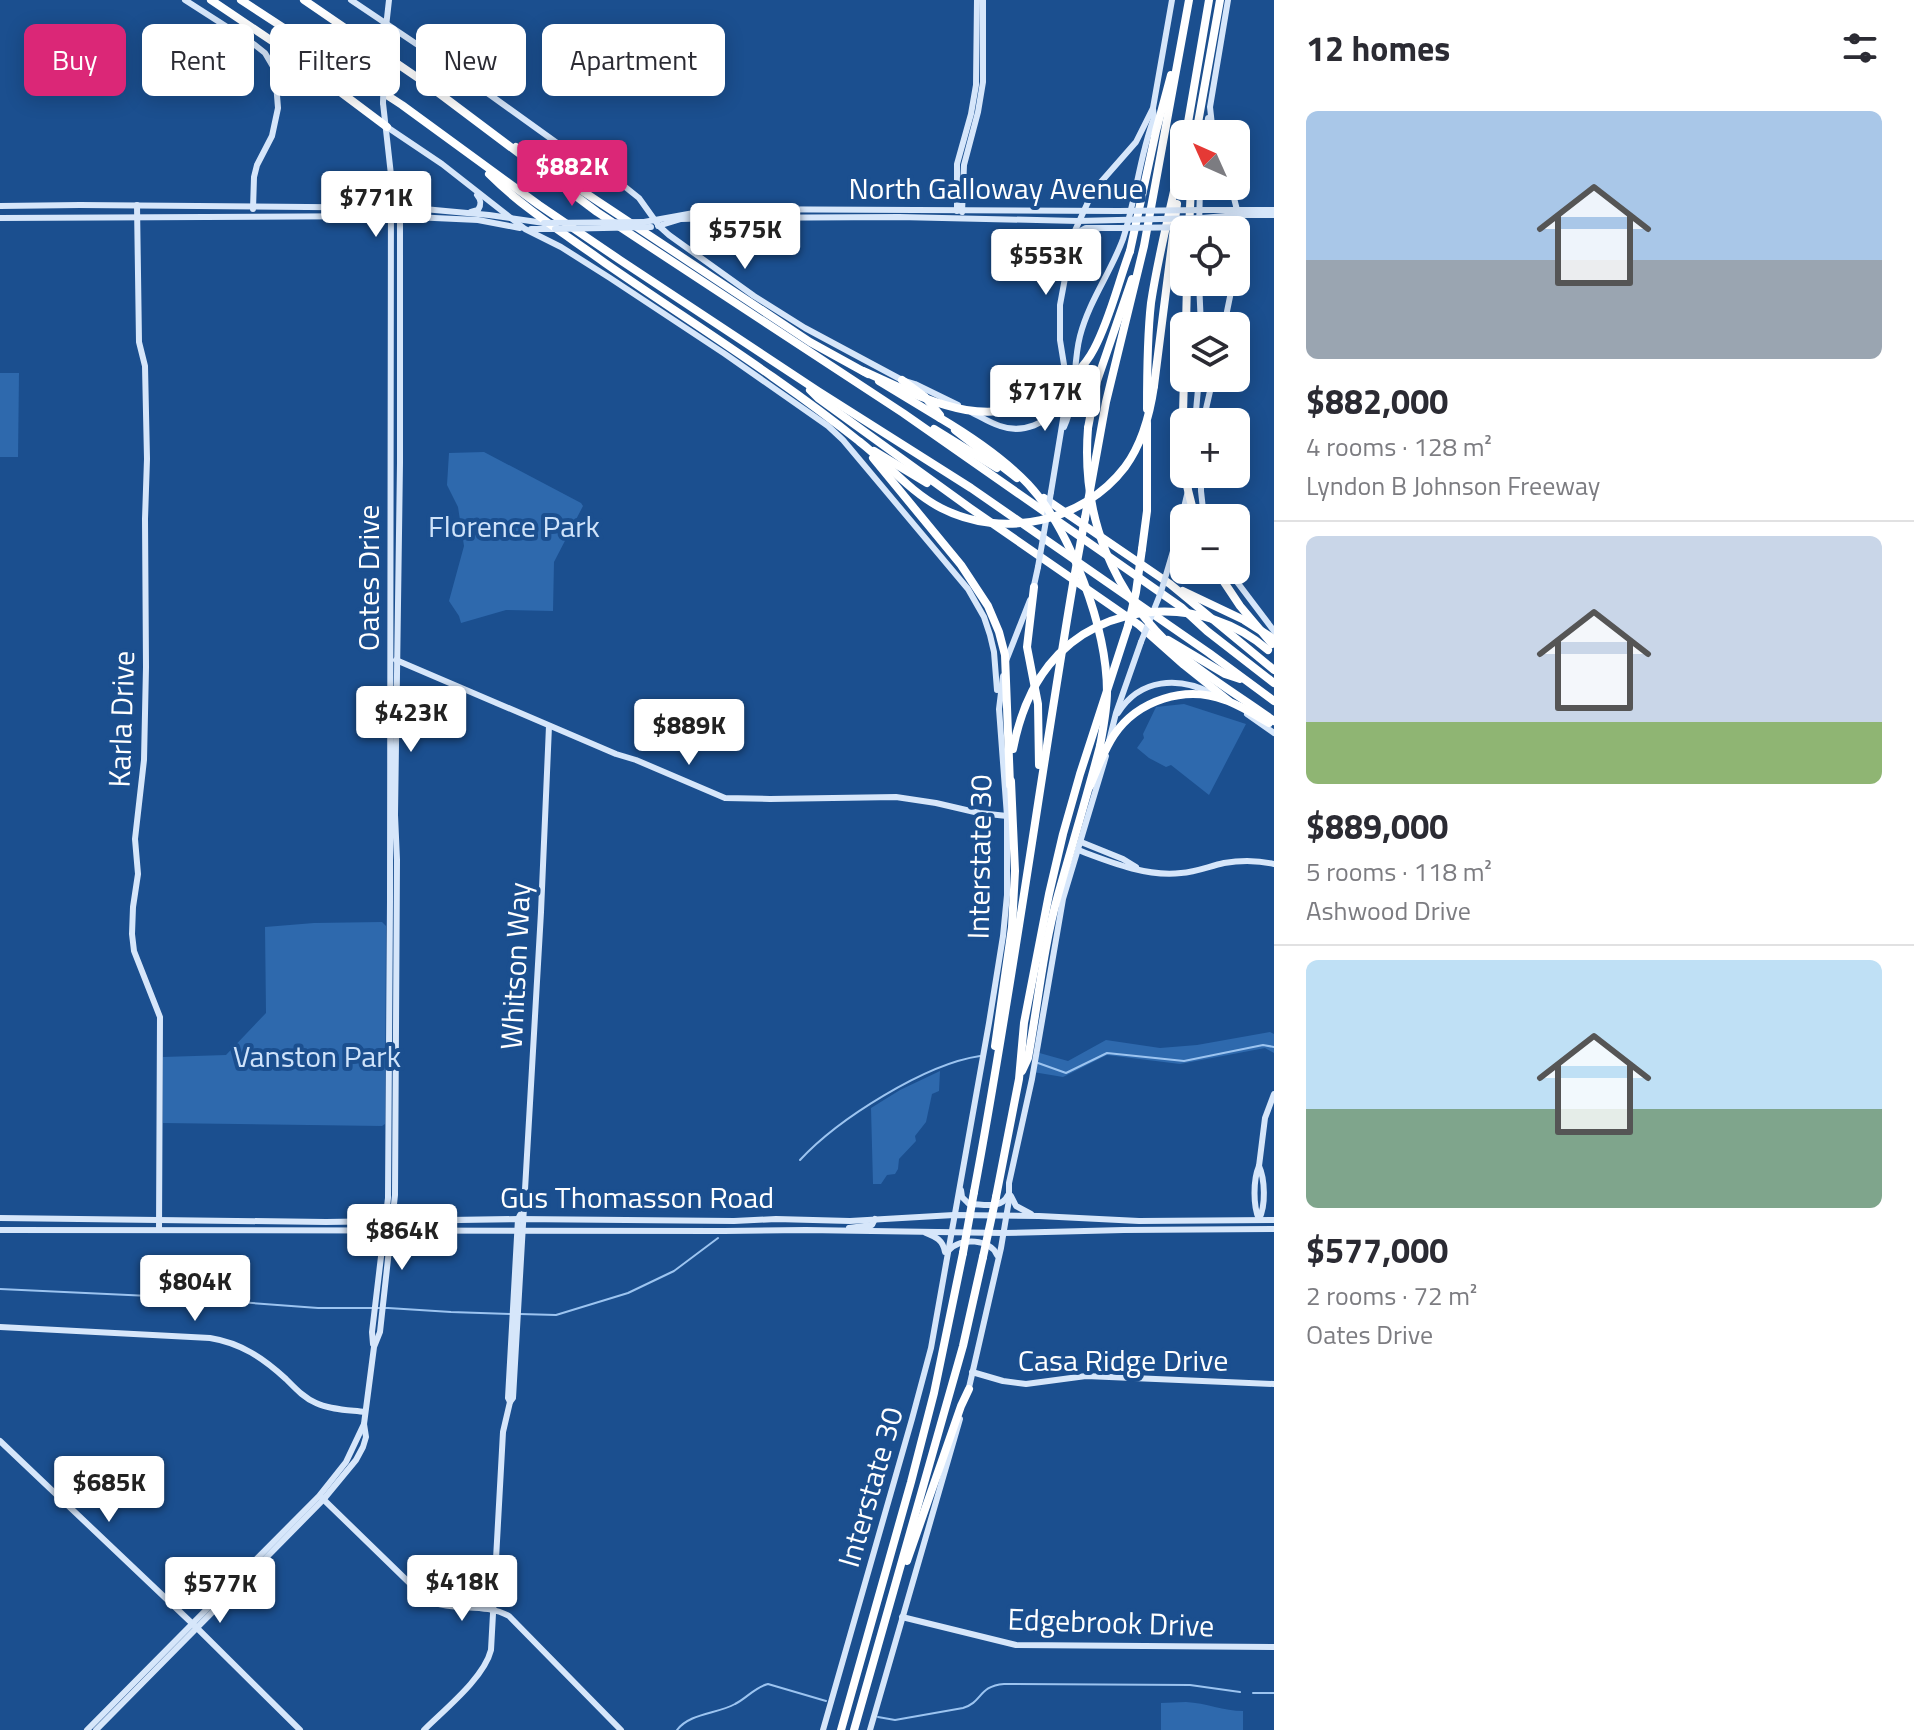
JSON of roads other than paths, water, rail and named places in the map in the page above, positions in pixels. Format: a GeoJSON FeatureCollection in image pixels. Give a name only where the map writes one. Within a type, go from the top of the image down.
{"type":"FeatureCollection","features":[{"type":"Feature","properties":{"kind":"highway"},"geometry":{"type":"LineString","coordinates":[[211,0],[275,43],[387,127]]}},
{"type":"Feature","properties":{"kind":"highway"},"geometry":{"type":"LineString","coordinates":[[241,0],[402,105],[608,253],[971,488],[1274,701]]}},
{"type":"Feature","properties":{"kind":"highway"},"geometry":{"type":"LineString","coordinates":[[304,0],[424,82],[597,212],[903,413],[1181,607],[1274,683]]}},
{"type":"Feature","properties":{"kind":"highway"},"geometry":{"type":"LineString","coordinates":[[841,1730],[934,1393],[963,1253],[1020,926],[1038,794],[1073,584],[1106,402],[1144,246],[1189,0]]}},
{"type":"Feature","properties":{"kind":"highway"},"geometry":{"type":"LineString","coordinates":[[1188,120],[1209,0]]}},
{"type":"Feature","properties":{"kind":"highway"},"geometry":{"type":"LineString","coordinates":[[1199,120],[1220,0]]}},
{"type":"Feature","properties":{"kind":"highway"},"geometry":{"type":"LineString","coordinates":[[1179,56],[1167,86],[1134,253],[1097,381],[1088,428],[1087,478],[1097,530],[1122,583],[1145,618],[1159,635],[1196,666],[1274,723]]}},
{"type":"Feature","properties":{"kind":"highway"},"geometry":{"type":"LineString","coordinates":[[500,138],[535,158],[810,342],[863,371],[1001,458],[1029,485],[1061,532],[1100,634],[1107,692],[1104,724],[1077,848],[1058,895],[1028,1058],[1019,1079]]}},
{"type":"Feature","properties":{"kind":"highway"},"geometry":{"type":"LineString","coordinates":[[468,154],[514,197],[575,243],[812,405],[916,491],[943,509],[991,524],[1034,522],[1076,508],[1118,474],[1131,456],[1151,408],[1178,200]]}},
{"type":"Feature","properties":{"kind":"highway"},"geometry":{"type":"LineString","coordinates":[[854,1730],[963,1346],[1019,1079],[1024,1023],[1049,894],[1080,774],[1136,592],[1147,511],[1151,306],[1172,200]]}},
{"type":"Feature","properties":{"kind":"highway"},"geometry":{"type":"LineString","coordinates":[[863,371],[925,399],[969,411],[1001,412],[1037,401],[1067,382],[1089,357],[1146,232]]}},
{"type":"Feature","properties":{"kind":"highway"},"geometry":{"type":"LineString","coordinates":[[802,380],[818,398],[1139,625],[1237,708]]}},
{"type":"Feature","properties":{"kind":"highway"},"geometry":{"type":"LineString","coordinates":[[902,380],[925,397],[957,432],[1025,484],[1170,584],[1274,670]]}},
{"type":"Feature","properties":{"kind":"highway"},"geometry":{"type":"LineString","coordinates":[[903,413],[1025,484]]}},
{"type":"Feature","properties":{"kind":"highway"},"geometry":{"type":"LineString","coordinates":[[828,426],[959,500]]}},
{"type":"Feature","properties":{"kind":"highway"},"geometry":{"type":"LineString","coordinates":[[860,442],[961,565],[988,606],[999,632],[1006,666],[1015,871],[1012,927],[989,1110]]}},
{"type":"Feature","properties":{"kind":"highway"},"geometry":{"type":"LineString","coordinates":[[1170,584],[1244,620],[1273,647]]}},
{"type":"Feature","properties":{"kind":"highway"},"geometry":{"type":"LineString","coordinates":[[1225,584],[1273,647]]}},
{"type":"Feature","properties":{"kind":"highway"},"geometry":{"type":"LineString","coordinates":[[1034,587],[1027,647],[1038,704],[1038,794]]}},
{"type":"Feature","properties":{"kind":"highway"},"geometry":{"type":"LineString","coordinates":[[1010,785],[1013,749],[1026,702],[1049,665],[1083,634],[1126,616],[1173,611],[1214,618],[1273,647]]}},
{"type":"Feature","properties":{"kind":"highway"},"geometry":{"type":"LineString","coordinates":[[1139,625],[1152,629],[1225,674],[1248,682]]}},
{"type":"Feature","properties":{"kind":"highway"},"geometry":{"type":"LineString","coordinates":[[1090,786],[1112,738],[1121,726],[1141,709],[1166,698],[1198,694],[1215,697],[1274,723]]}},
{"type":"Feature","properties":{"kind":"highway"},"geometry":{"type":"LineString","coordinates":[[888,1610],[969,1389]]}},
{"type":"Feature","properties":{"kind":"main road"},"geometry":{"type":"LineString","coordinates":[[185,0],[255,45],[265,53],[275,70],[277,119],[254,177],[253,216]]}},
{"type":"Feature","properties":{"kind":"main road"},"geometry":{"type":"LineString","coordinates":[[351,0],[385,24]]}},
{"type":"Feature","properties":{"kind":"main road"},"geometry":{"type":"LineString","coordinates":[[370,13],[381,10],[388,0]]}},
{"type":"Feature","properties":{"kind":"main road","name":"Oates Drive"},"geometry":{"type":"LineString","coordinates":[[385,24],[388,0]]}},
{"type":"Feature","properties":{"kind":"main road"},"geometry":{"type":"LineString","coordinates":[[959,219],[965,144],[978,112],[983,82],[980,0]]}},
{"type":"Feature","properties":{"kind":"main road","name":"Interstate 30"},"geometry":{"type":"LineString","coordinates":[[823,1730],[931,1348],[1003,936],[1007,895],[1007,816],[999,709],[1001,685],[1008,655],[1034,587],[1066,401],[1060,305],[1073,235],[1093,191],[1136,142],[1153,108],[1172,0]]}},
{"type":"Feature","properties":{"kind":"main road"},"geometry":{"type":"LineString","coordinates":[[1208,120],[1228,0]]}},
{"type":"Feature","properties":{"kind":"main road"},"geometry":{"type":"LineString","coordinates":[[400,34],[564,148],[619,182],[639,198],[655,224],[669,235],[794,322],[851,354],[1000,427],[1022,429],[1041,422],[1056,409],[1066,377]]}},
{"type":"Feature","properties":{"kind":"main road","name":"Oates Drive"},"geometry":{"type":"LineString","coordinates":[[87,1730],[321,1498],[346,1462],[364,1424],[374,1347],[380,1332],[378,1317],[395,1159],[392,1092],[397,860],[391,175],[383,96]]}},
{"type":"Feature","properties":{"kind":"main road"},"geometry":{"type":"LineString","coordinates":[[1210,107],[1211,120]]}},
{"type":"Feature","properties":{"kind":"main road"},"geometry":{"type":"LineString","coordinates":[[1060,437],[1071,411],[1080,337],[1087,314],[1116,258],[1125,232],[1154,118],[1153,108]]}},
{"type":"Feature","properties":{"kind":"main road"},"geometry":{"type":"LineString","coordinates":[[387,127],[415,144],[525,229],[610,278],[701,338],[828,426],[843,440],[960,577],[976,602],[984,617],[994,652],[999,709]]}},
{"type":"Feature","properties":{"kind":"main road"},"geometry":{"type":"LineString","coordinates":[[465,213],[478,210],[481,205],[481,200],[470,186]]}},
{"type":"Feature","properties":{"kind":"main road"},"geometry":{"type":"LineString","coordinates":[[1234,200],[1237,216]]}},
{"type":"Feature","properties":{"kind":"main road","name":"Karla Drive"},"geometry":{"type":"LineString","coordinates":[[137,205],[139,342],[145,366],[147,459],[146,667],[144,760],[135,839],[138,874],[132,934],[134,951],[160,1017],[159,1230]]}},
{"type":"Feature","properties":{"kind":"main road","name":"North Galloway Avenue"},"geometry":{"type":"LineString","coordinates":[[0,206],[312,207],[478,220],[525,229],[655,224],[681,219],[716,218],[1010,219],[1119,224],[1202,214]]}},
{"type":"Feature","properties":{"kind":"main road"},"geometry":{"type":"LineString","coordinates":[[311,216],[312,207]]}},
{"type":"Feature","properties":{"kind":"main road","name":"North Galloway Avenue"},"geometry":{"type":"LineString","coordinates":[[0,218],[311,216],[391,212],[400,207],[512,219],[549,227],[562,223],[655,224],[716,209],[1274,213]]}},
{"type":"Feature","properties":{"kind":"main road","name":"Oates Drive"},"geometry":{"type":"LineString","coordinates":[[393,660],[400,463],[400,207]]}},
{"type":"Feature","properties":{"kind":"main road"},"geometry":{"type":"LineString","coordinates":[[1010,219],[1011,210]]}},
{"type":"Feature","properties":{"kind":"main road"},"geometry":{"type":"LineString","coordinates":[[669,235],[667,228],[670,222]]}},
{"type":"Feature","properties":{"kind":"main road"},"geometry":{"type":"LineString","coordinates":[[1073,235],[1086,228],[1119,224],[1170,227]]}},
{"type":"Feature","properties":{"kind":"main road"},"geometry":{"type":"LineString","coordinates":[[548,240],[549,227]]}},
{"type":"Feature","properties":{"kind":"main road"},"geometry":{"type":"LineString","coordinates":[[870,1730],[969,1389],[999,1259],[1013,1162],[1032,1079],[1058,919],[1113,723],[1161,592],[1189,488]]}},
{"type":"Feature","properties":{"kind":"main road"},"geometry":{"type":"LineString","coordinates":[[1239,584],[1274,631]]}},
{"type":"Feature","properties":{"kind":"main road"},"geometry":{"type":"LineString","coordinates":[[393,660],[725,798],[896,797],[1007,816]]}},
{"type":"Feature","properties":{"kind":"main road"},"geometry":{"type":"LineString","coordinates":[[1113,723],[1132,696],[1148,686],[1163,682],[1196,686],[1274,733]]}},
{"type":"Feature","properties":{"kind":"main road","name":"Whitson Way"},"geometry":{"type":"LineString","coordinates":[[520,1219],[524,1209],[549,726]]}},
{"type":"Feature","properties":{"kind":"main road"},"geometry":{"type":"LineString","coordinates":[[1077,848],[1120,865],[1156,873],[1178,874],[1234,862],[1274,864]]}},
{"type":"Feature","properties":{"kind":"main road"},"geometry":{"type":"LineString","coordinates":[[1259,1219],[1256,1212],[1256,1173],[1265,1118],[1274,1094]]}},
{"type":"Feature","properties":{"kind":"main road"},"geometry":{"type":"LineString","coordinates":[[960,1186],[962,1197],[969,1204],[1002,1203],[1010,1192]]}},
{"type":"Feature","properties":{"kind":"main road"},"geometry":{"type":"LineString","coordinates":[[1010,1192],[1013,1202],[1020,1209],[1039,1216]]}},
{"type":"Feature","properties":{"kind":"main road","name":"Gus Thomasson Road"},"geometry":{"type":"LineString","coordinates":[[0,1218],[850,1221],[954,1215],[1149,1221],[1274,1220]]}},
{"type":"Feature","properties":{"kind":"main road"},"geometry":{"type":"LineString","coordinates":[[424,1730],[484,1668],[491,1650],[503,1432],[510,1402],[520,1219]]}},
{"type":"Feature","properties":{"kind":"main road"},"geometry":{"type":"LineString","coordinates":[[673,1219],[673,1231]]}},
{"type":"Feature","properties":{"kind":"main road"},"geometry":{"type":"LineString","coordinates":[[847,1231],[851,1227],[872,1225],[875,1219]]}},
{"type":"Feature","properties":{"kind":"main road"},"geometry":{"type":"LineString","coordinates":[[276,1221],[276,1230]]}},
{"type":"Feature","properties":{"kind":"main road","name":"Gus Thomasson Road"},"geometry":{"type":"LineString","coordinates":[[0,1230],[1003,1233],[1274,1229]]}},
{"type":"Feature","properties":{"kind":"main road"},"geometry":{"type":"LineString","coordinates":[[922,1232],[943,1243],[947,1255]]}},
{"type":"Feature","properties":{"kind":"main road"},"geometry":{"type":"LineString","coordinates":[[947,1255],[954,1245],[963,1242],[988,1244],[999,1259]]}},
{"type":"Feature","properties":{"kind":"main road"},"geometry":{"type":"LineString","coordinates":[[0,1327],[224,1341],[257,1355],[307,1399],[330,1408],[365,1412]]}},
{"type":"Feature","properties":{"kind":"main road","name":"Casa Ridge Drive"},"geometry":{"type":"LineString","coordinates":[[972,1372],[1026,1384],[1086,1376],[1274,1384]]}},
{"type":"Feature","properties":{"kind":"main road"},"geometry":{"type":"LineString","coordinates":[[0,1441],[300,1730]]}},
{"type":"Feature","properties":{"kind":"main road"},"geometry":{"type":"LineString","coordinates":[[321,1498],[427,1600],[445,1607],[494,1610],[509,1616],[621,1730]]}},
{"type":"Feature","properties":{"kind":"main road","name":"Edgebrook Drive"},"geometry":{"type":"LineString","coordinates":[[902,1617],[1016,1645],[1274,1647]]}},
{"type":"Feature","properties":{"kind":"main road","name":"Oates Drive"},"geometry":{"type":"LineString","coordinates":[[96,1730],[194,1626]]}},
{"type":"Feature","properties":{"kind":"waterway"},"geometry":{"type":"LineString","coordinates":[[1038,1063],[1066,1073],[1107,1053],[1184,1061],[1263,1045],[1274,1047]]}},
{"type":"Feature","properties":{"kind":"waterway"},"geometry":{"type":"LineString","coordinates":[[800,1160],[836,1128],[884,1096],[934,1070],[980,1056]]}},
{"type":"Feature","properties":{"kind":"waterway"},"geometry":{"type":"LineString","coordinates":[[520,1314],[556,1315],[628,1293],[674,1271],[718,1238]]}},
{"type":"Feature","properties":{"kind":"waterway"},"geometry":{"type":"LineString","coordinates":[[0,1289],[318,1308],[510,1314]]}},
{"type":"Feature","properties":{"kind":"waterway"},"geometry":{"type":"LineString","coordinates":[[677,1730],[689,1720],[739,1702],[768,1684],[826,1701]]}},
{"type":"Feature","properties":{"kind":"waterway"},"geometry":{"type":"LineString","coordinates":[[878,1717],[895,1720],[963,1708],[989,1688],[1004,1684],[1190,1685],[1240,1692]]}},
{"type":"Feature","properties":{"kind":"waterway"},"geometry":{"type":"LineString","coordinates":[[1253,1693],[1274,1693]]}},
{"type":"Feature","properties":{"kind":"park label","name":"Florence Park"},"geometry":{"type":"Point","coordinates":[514,526]}},
{"type":"Feature","properties":{"kind":"park label","name":"Vanston Park"},"geometry":{"type":"Point","coordinates":[317,1056]}}]}
